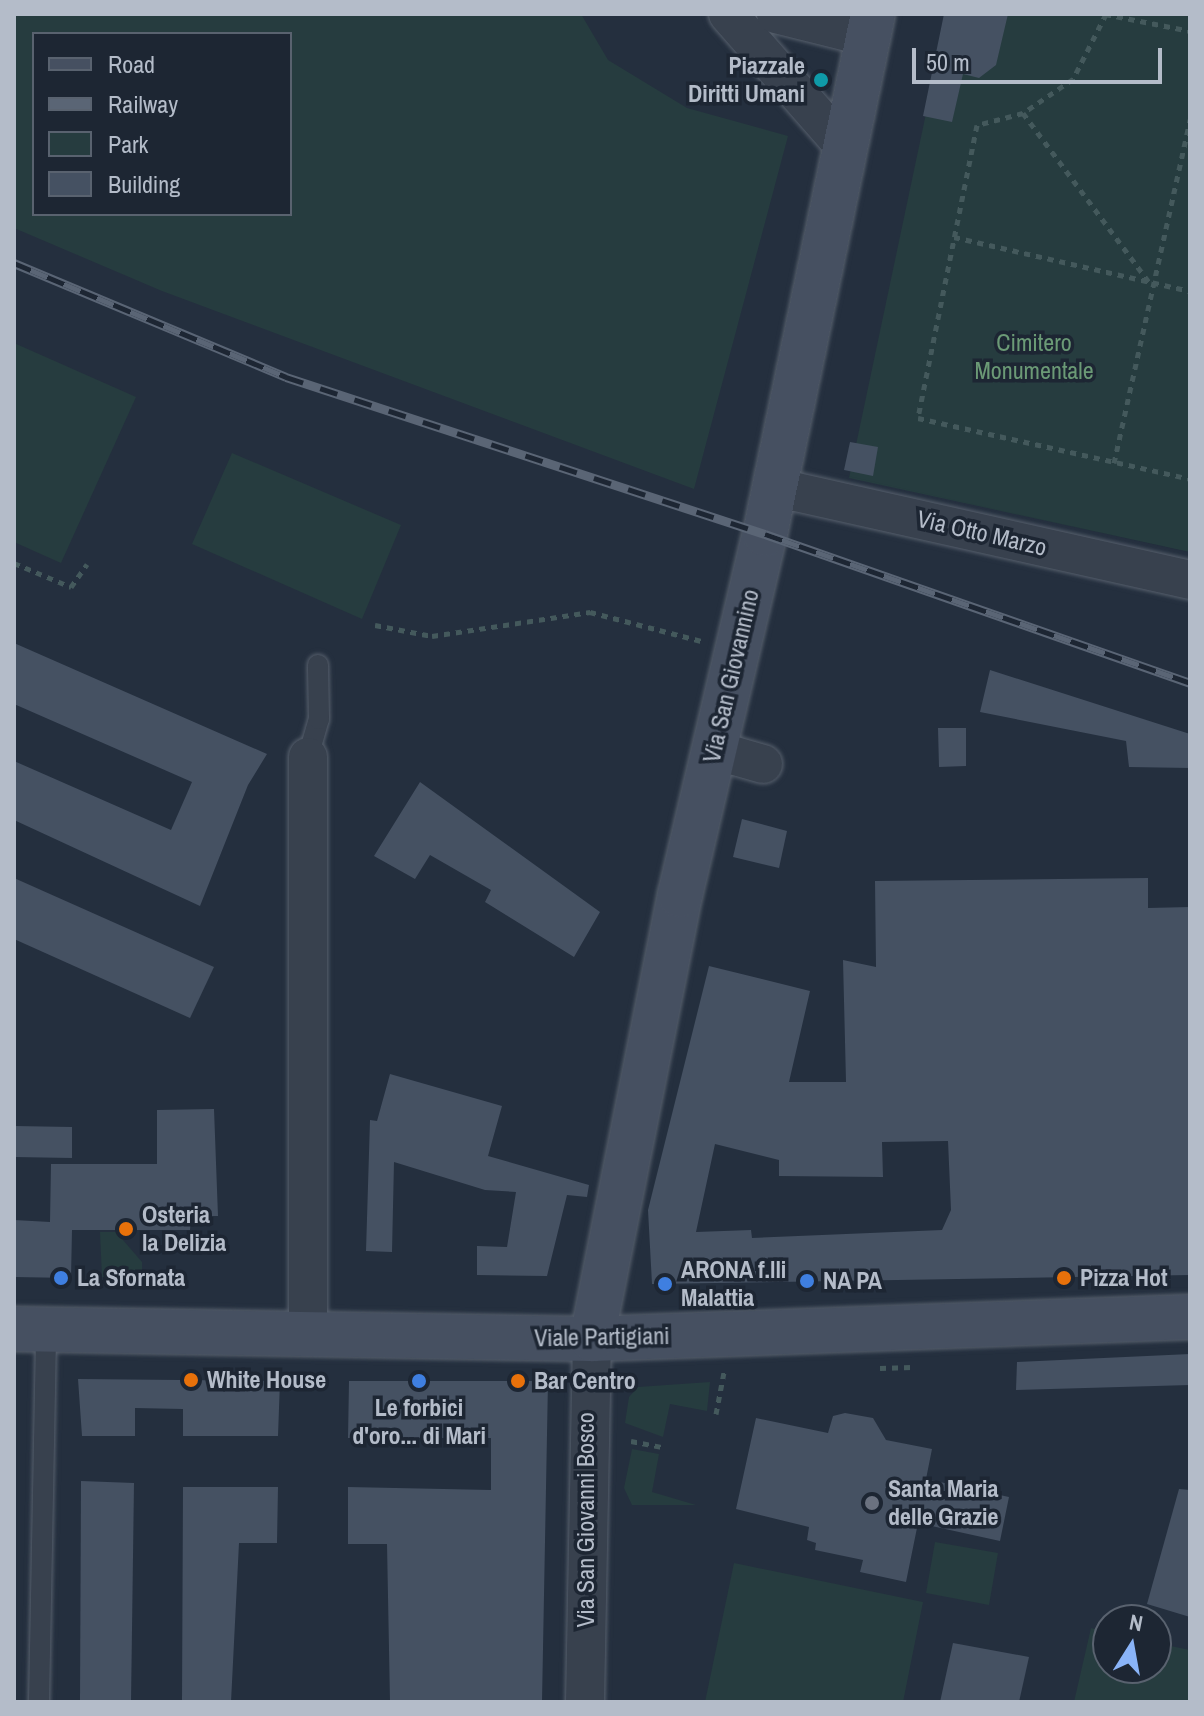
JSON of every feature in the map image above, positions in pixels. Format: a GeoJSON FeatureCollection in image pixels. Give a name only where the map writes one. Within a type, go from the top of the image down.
{"type":"FeatureCollection","features":[{"type":"Feature","properties":{"kind":"street"},"geometry":{"type":"LineString","coordinates":[[728,14],[845,147]]}},
{"type":"Feature","properties":{"kind":"street"},"geometry":{"type":"LineString","coordinates":[[776,14],[870,25]]}},
{"type":"Feature","properties":{"kind":"street","name":"Via San Giovannino"},"geometry":{"type":"LineString","coordinates":[[592,1339],[714,750],[774,487],[870,25]]}},
{"type":"Feature","properties":{"kind":"street","name":"Via Otto Marzo"},"geometry":{"type":"LineString","coordinates":[[774,487],[1190,580]]}},
{"type":"Feature","properties":{"kind":"street"},"geometry":{"type":"LineString","coordinates":[[714,750],[763,764]]}},
{"type":"Feature","properties":{"kind":"street"},"geometry":{"type":"LineString","coordinates":[[308,757],[308,1332]]}},
{"type":"Feature","properties":{"kind":"street","name":"Viale Partigiani"},"geometry":{"type":"LineString","coordinates":[[30,1329],[592,1339],[1190,1317]]}},
{"type":"Feature","properties":{"kind":"street","name":"Via San Giovanni Bosco"},"geometry":{"type":"LineString","coordinates":[[585,1702],[592,1339]]}},
{"type":"Feature","properties":{"kind":"lane"},"geometry":{"type":"LineString","coordinates":[[308,757],[319,719],[318,665]]}},
{"type":"Feature","properties":{"kind":"lane"},"geometry":{"type":"LineString","coordinates":[[30,1329],[39,1702]]}},
{"type":"Feature","properties":{"kind":"path"},"geometry":{"type":"LineString","coordinates":[[1190,31],[1105,14],[1073,79],[1023,113],[977,125],[918,418],[1190,479]]}},
{"type":"Feature","properties":{"kind":"path"},"geometry":{"type":"LineString","coordinates":[[1023,113],[1150,283]]}},
{"type":"Feature","properties":{"kind":"path"},"geometry":{"type":"LineString","coordinates":[[1114,463],[1150,283],[1190,119]]}},
{"type":"Feature","properties":{"kind":"path"},"geometry":{"type":"LineString","coordinates":[[954,237],[1190,291]]}},
{"type":"Feature","properties":{"kind":"path"},"geometry":{"type":"LineString","coordinates":[[14,563],[71,587],[87,564]]}},
{"type":"Feature","properties":{"kind":"path"},"geometry":{"type":"LineString","coordinates":[[375,625],[432,636],[590,612],[737,649]]}},
{"type":"Feature","properties":{"kind":"path"},"geometry":{"type":"LineString","coordinates":[[716,1414],[724,1369]]}},
{"type":"Feature","properties":{"kind":"path"},"geometry":{"type":"LineString","coordinates":[[631,1441],[662,1447]]}},
{"type":"Feature","properties":{"kind":"green space"},"geometry":{"type":"Polygon","coordinates":[[[14,14],[581,14],[608,60],[687,108],[788,136],[694,489],[162,291],[14,228],[14,14]]]}},
{"type":"Feature","properties":{"kind":"green space","name":"Cimitero Monumentale"},"geometry":{"type":"Polygon","coordinates":[[[947,14],[1190,14],[1190,552],[849,478],[947,14]]]}},
{"type":"Feature","properties":{"kind":"green space"},"geometry":{"type":"Polygon","coordinates":[[[14,343],[136,397],[61,563],[14,542],[14,343]]]}},
{"type":"Feature","properties":{"kind":"green space"},"geometry":{"type":"Polygon","coordinates":[[[232,453],[401,525],[362,619],[192,544],[232,453]]]}},
{"type":"Feature","properties":{"kind":"green space"},"geometry":{"type":"Polygon","coordinates":[[[100,1232],[116,1232],[142,1262],[142,1276],[102,1277],[100,1232]]]}},
{"type":"Feature","properties":{"kind":"green space"},"geometry":{"type":"Polygon","coordinates":[[[710,1382],[707,1411],[670,1404],[663,1437],[625,1423],[629,1397],[638,1387],[710,1382]]]}},
{"type":"Feature","properties":{"kind":"green space"},"geometry":{"type":"Polygon","coordinates":[[[632,1449],[659,1454],[652,1492],[696,1505],[632,1505],[624,1488],[632,1449]]]}},
{"type":"Feature","properties":{"kind":"green space"},"geometry":{"type":"Polygon","coordinates":[[[935,1542],[998,1553],[989,1605],[926,1593],[935,1542]]]}},
{"type":"Feature","properties":{"kind":"green space"},"geometry":{"type":"Polygon","coordinates":[[[734,1563],[923,1602],[903,1702],[705,1702],[734,1563]]]}},
{"type":"Feature","properties":{"kind":"green space"},"geometry":{"type":"Polygon","coordinates":[[[1091,1628],[1092,1684],[1172,1684],[1172,1646],[1190,1650],[1189,1702],[1074,1702],[1091,1628]]]}},
{"type":"Feature","properties":{"kind":"building"},"geometry":{"type":"Polygon","coordinates":[[[944,14],[1008,14],[996,65],[979,78],[963,74],[952,122],[923,116],[944,14]]]}},
{"type":"Feature","properties":{"kind":"building"},"geometry":{"type":"Polygon","coordinates":[[[850,442],[878,447],[873,476],[844,470],[850,442]]]}},
{"type":"Feature","properties":{"kind":"building"},"geometry":{"type":"Polygon","coordinates":[[[14,643],[267,754],[248,785],[200,906],[14,820],[14,761],[171,830],[192,782],[14,704],[14,643]]]}},
{"type":"Feature","properties":{"kind":"building"},"geometry":{"type":"Polygon","coordinates":[[[990,670],[1190,734],[1190,768],[1129,767],[1126,741],[980,712],[990,670]]]}},
{"type":"Feature","properties":{"kind":"building"},"geometry":{"type":"Polygon","coordinates":[[[938,728],[966,728],[966,766],[939,767],[938,728]]]}},
{"type":"Feature","properties":{"kind":"building"},"geometry":{"type":"Polygon","coordinates":[[[420,782],[600,912],[574,957],[485,902],[491,890],[430,855],[415,879],[374,856],[420,782]]]}},
{"type":"Feature","properties":{"kind":"building"},"geometry":{"type":"Polygon","coordinates":[[[742,819],[787,831],[779,868],[733,857],[742,819]]]}},
{"type":"Feature","properties":{"kind":"building"},"geometry":{"type":"Polygon","coordinates":[[[14,878],[214,967],[190,1018],[14,939],[14,878]]]}},
{"type":"Feature","properties":{"kind":"building"},"geometry":{"type":"Polygon","coordinates":[[[1148,878],[1148,908],[1190,907],[1190,1275],[652,1284],[648,1210],[709,966],[810,991],[789,1082],[846,1082],[843,960],[876,967],[875,881],[1148,878]],[[948,1141],[882,1142],[883,1177],[779,1176],[779,1160],[715,1144],[696,1232],[751,1230],[752,1238],[942,1230],[951,1210],[948,1141]]]}},
{"type":"Feature","properties":{"kind":"building"},"geometry":{"type":"Polygon","coordinates":[[[390,1074],[502,1106],[488,1156],[589,1185],[587,1197],[567,1195],[547,1276],[477,1275],[477,1246],[507,1247],[516,1192],[485,1190],[394,1162],[392,1252],[366,1251],[370,1120],[377,1121],[390,1074]]]}},
{"type":"Feature","properties":{"kind":"building"},"geometry":{"type":"Polygon","coordinates":[[[214,1109],[218,1216],[191,1216],[190,1230],[72,1230],[71,1278],[14,1277],[14,1220],[50,1222],[51,1164],[157,1164],[157,1110],[214,1109]]]}},
{"type":"Feature","properties":{"kind":"building"},"geometry":{"type":"Polygon","coordinates":[[[14,1126],[72,1127],[72,1158],[14,1157],[14,1126]]]}},
{"type":"Feature","properties":{"kind":"building"},"geometry":{"type":"Polygon","coordinates":[[[1190,1354],[1190,1385],[1016,1390],[1017,1362],[1190,1354]]]}},
{"type":"Feature","properties":{"kind":"building"},"geometry":{"type":"Polygon","coordinates":[[[78,1379],[280,1381],[278,1436],[183,1436],[183,1409],[135,1408],[135,1436],[82,1436],[78,1379]]]}},
{"type":"Feature","properties":{"kind":"building"},"geometry":{"type":"Polygon","coordinates":[[[349,1381],[548,1381],[542,1702],[390,1702],[387,1544],[348,1544],[348,1487],[491,1490],[491,1438],[348,1438],[349,1381]]]}},
{"type":"Feature","properties":{"kind":"building","name":"Santa Maria delle Grazie"},"geometry":{"type":"Polygon","coordinates":[[[845,1413],[873,1418],[886,1440],[932,1449],[926,1479],[1009,1497],[1000,1541],[918,1523],[906,1582],[860,1572],[863,1560],[815,1550],[816,1543],[807,1540],[809,1527],[736,1509],[756,1418],[828,1433],[833,1416],[845,1413]]]}},
{"type":"Feature","properties":{"kind":"building"},"geometry":{"type":"Polygon","coordinates":[[[81,1481],[134,1483],[131,1702],[80,1702],[81,1481]]]}},
{"type":"Feature","properties":{"kind":"building"},"geometry":{"type":"Polygon","coordinates":[[[183,1487],[278,1487],[277,1543],[239,1543],[231,1702],[182,1702],[183,1487]]]}},
{"type":"Feature","properties":{"kind":"building"},"geometry":{"type":"Polygon","coordinates":[[[1179,1489],[1190,1490],[1190,1617],[1172,1612],[1172,1604],[1147,1604],[1179,1489]]]}},
{"type":"Feature","properties":{"kind":"building"},"geometry":{"type":"Polygon","coordinates":[[[953,1643],[1029,1657],[1019,1702],[940,1702],[953,1643]]]}},
{"type":"Feature","properties":{"kind":"railway"},"geometry":{"type":"LineString","coordinates":[[14,263],[286,377],[765,534],[1190,683]]}},
{"type":"Feature","properties":{"kind":"place","name":"Piazzale Diritti Umani"},"geometry":{"type":"Point","coordinates":[821,80]}},
{"type":"Feature","properties":{"kind":"place","name":"Osteria la Delizia"},"geometry":{"type":"Point","coordinates":[126,1229]}},
{"type":"Feature","properties":{"kind":"place","name":"La Sfornata"},"geometry":{"type":"Point","coordinates":[61,1278]}},
{"type":"Feature","properties":{"kind":"place","name":"Pizza Hot"},"geometry":{"type":"Point","coordinates":[1064,1278]}},
{"type":"Feature","properties":{"kind":"place","name":"NA PA"},"geometry":{"type":"Point","coordinates":[807,1281]}},
{"type":"Feature","properties":{"kind":"place","name":"ARONA f.lli Malattia"},"geometry":{"type":"Point","coordinates":[665,1284]}},
{"type":"Feature","properties":{"kind":"place","name":"White House"},"geometry":{"type":"Point","coordinates":[191,1380]}},
{"type":"Feature","properties":{"kind":"place","name":"Le forbici d'oro... di Mari"},"geometry":{"type":"Point","coordinates":[419,1381]}},
{"type":"Feature","properties":{"kind":"place","name":"Bar Centro"},"geometry":{"type":"Point","coordinates":[518,1381]}},
{"type":"Feature","properties":{"kind":"place","name":"Santa Maria delle Grazie"},"geometry":{"type":"Point","coordinates":[872,1503]}}]}
